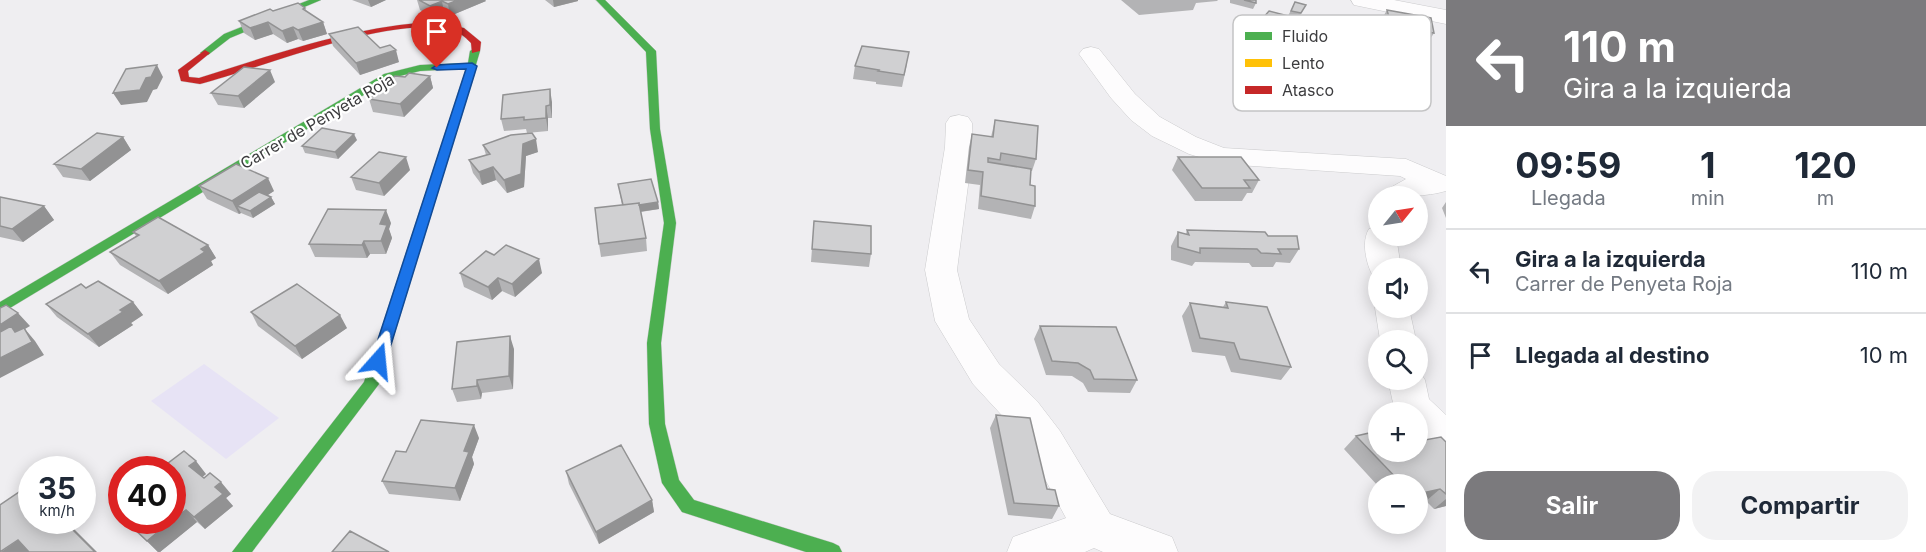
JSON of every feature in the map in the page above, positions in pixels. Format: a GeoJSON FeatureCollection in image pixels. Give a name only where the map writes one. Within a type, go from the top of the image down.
{"type":"FeatureCollection","features":[{"type":"Feature","properties":{"kind":"street"},"geometry":{"type":"LineString","coordinates":[[241,552],[371,384],[472,66],[476,42],[459,29],[430,25],[398,27],[342,38],[200,81],[185,79],[183,70],[227,36],[317,0]]}},
{"type":"Feature","properties":{"kind":"street"},"geometry":{"type":"LineString","coordinates":[[600,0],[651,51],[655,129],[670,223],[654,343],[657,424],[671,483],[688,506],[833,552]]}},
{"type":"Feature","properties":{"kind":"street"},"geometry":{"type":"LineString","coordinates":[[1362,0],[1446,17]]}},
{"type":"Feature","properties":{"kind":"street"},"geometry":{"type":"LineString","coordinates":[[1438,0],[1446,9]]}},
{"type":"Feature","properties":{"kind":"street"},"geometry":{"type":"LineString","coordinates":[[1091,54],[1131,106],[1160,128],[1201,151],[1223,156],[1406,168],[1443,184]]}},
{"type":"Feature","properties":{"kind":"street","name":"Carrer de Penyeta Roja"},"geometry":{"type":"LineString","coordinates":[[0,309],[388,76],[420,68],[472,66]]}},
{"type":"Feature","properties":{"kind":"street"},"geometry":{"type":"LineString","coordinates":[[959,123],[959,147],[941,270],[952,321],[986,374],[1023,412],[1046,443],[1095,528],[1156,552]]}},
{"type":"Feature","properties":{"kind":"street"},"geometry":{"type":"LineString","coordinates":[[1414,186],[1443,184]]}},
{"type":"Feature","properties":{"kind":"street"},"geometry":{"type":"LineString","coordinates":[[1428,423],[1446,440]]}},
{"type":"Feature","properties":{"kind":"street"},"geometry":{"type":"LineString","coordinates":[[1029,552],[1095,528]]}},
{"type":"Feature","properties":{"kind":"shaded area"},"geometry":{"type":"Polygon","coordinates":[[[204,364],[279,418],[226,459],[151,401],[204,364]]]}},
{"type":"Feature","properties":{"kind":"building"},"geometry":{"type":"Polygon","coordinates":[[[419,0],[458,0],[448,4],[442,1],[430,6],[419,0]]]}},
{"type":"Feature","properties":{"kind":"building"},"geometry":{"type":"Polygon","coordinates":[[[1295,2],[1306,5],[1301,13],[1291,11],[1295,2]]]}},
{"type":"Feature","properties":{"kind":"building"},"geometry":{"type":"Polygon","coordinates":[[[298,3],[323,22],[298,30],[293,27],[282,31],[268,22],[250,28],[239,21],[270,9],[273,11],[298,3]]]}},
{"type":"Feature","properties":{"kind":"building"},"geometry":{"type":"Polygon","coordinates":[[[1387,10],[1414,15],[1388,15],[1387,10]]]}},
{"type":"Feature","properties":{"kind":"building"},"geometry":{"type":"Polygon","coordinates":[[[1269,11],[1284,15],[1266,15],[1269,11]]]}},
{"type":"Feature","properties":{"kind":"building"},"geometry":{"type":"Polygon","coordinates":[[[358,27],[380,48],[390,45],[396,50],[356,63],[329,34],[358,27]]]}},
{"type":"Feature","properties":{"kind":"building"},"geometry":{"type":"Polygon","coordinates":[[[862,46],[909,52],[904,75],[855,66],[862,46]]]}},
{"type":"Feature","properties":{"kind":"building"},"geometry":{"type":"Polygon","coordinates":[[[157,65],[140,90],[113,93],[126,69],[157,65]]]}},
{"type":"Feature","properties":{"kind":"building"},"geometry":{"type":"Polygon","coordinates":[[[244,67],[270,70],[238,96],[211,93],[244,67]]]}},
{"type":"Feature","properties":{"kind":"building"},"geometry":{"type":"Polygon","coordinates":[[[409,73],[430,76],[400,104],[369,99],[395,76],[405,77],[409,73]]]}},
{"type":"Feature","properties":{"kind":"building"},"geometry":{"type":"Polygon","coordinates":[[[550,89],[550,105],[546,106],[546,118],[501,119],[503,95],[550,89]]]}},
{"type":"Feature","properties":{"kind":"building"},"geometry":{"type":"Polygon","coordinates":[[[995,120],[1038,126],[1036,159],[1001,153],[1000,160],[988,158],[988,162],[1031,169],[1030,185],[1035,186],[1035,206],[981,196],[983,172],[968,170],[972,134],[993,137],[995,120]]]}},
{"type":"Feature","properties":{"kind":"building"},"geometry":{"type":"Polygon","coordinates":[[[322,128],[354,134],[335,152],[302,146],[322,128]]]}},
{"type":"Feature","properties":{"kind":"building"},"geometry":{"type":"Polygon","coordinates":[[[97,133],[123,137],[81,169],[54,164],[97,133]]]}},
{"type":"Feature","properties":{"kind":"building"},"geometry":{"type":"Polygon","coordinates":[[[532,133],[536,139],[523,144],[521,174],[504,180],[493,167],[479,172],[469,160],[490,154],[483,145],[511,135],[532,133]]]}},
{"type":"Feature","properties":{"kind":"building"},"geometry":{"type":"Polygon","coordinates":[[[379,152],[406,157],[379,183],[351,177],[379,152]]]}},
{"type":"Feature","properties":{"kind":"building"},"geometry":{"type":"Polygon","coordinates":[[[1178,157],[1241,157],[1259,180],[1244,180],[1250,188],[1202,188],[1178,157]]]}},
{"type":"Feature","properties":{"kind":"building"},"geometry":{"type":"Polygon","coordinates":[[[236,164],[268,178],[232,201],[199,186],[236,164]]]}},
{"type":"Feature","properties":{"kind":"building"},"geometry":{"type":"Polygon","coordinates":[[[651,179],[658,202],[623,205],[618,184],[651,179]]]}},
{"type":"Feature","properties":{"kind":"building"},"geometry":{"type":"Polygon","coordinates":[[[259,192],[271,197],[250,211],[237,206],[259,192]]]}},
{"type":"Feature","properties":{"kind":"building"},"geometry":{"type":"Polygon","coordinates":[[[0,197],[44,206],[12,229],[0,226],[0,197]]]}},
{"type":"Feature","properties":{"kind":"building"},"geometry":{"type":"Polygon","coordinates":[[[639,203],[646,238],[599,244],[595,208],[639,203]]]}},
{"type":"Feature","properties":{"kind":"building"},"geometry":{"type":"Polygon","coordinates":[[[328,209],[386,210],[380,224],[387,225],[381,241],[364,241],[362,245],[309,244],[328,209]]]}},
{"type":"Feature","properties":{"kind":"building"},"geometry":{"type":"Polygon","coordinates":[[[158,217],[208,245],[201,249],[205,252],[159,281],[110,252],[139,235],[133,232],[158,217]]]}},
{"type":"Feature","properties":{"kind":"building"},"geometry":{"type":"Polygon","coordinates":[[[814,221],[871,226],[871,254],[812,249],[814,221]]]}},
{"type":"Feature","properties":{"kind":"building"},"geometry":{"type":"Polygon","coordinates":[[[1187,230],[1265,232],[1268,236],[1297,236],[1299,249],[1278,249],[1281,254],[1261,253],[1257,249],[1200,248],[1200,253],[1178,247],[1178,232],[1189,235],[1187,230]]]}},
{"type":"Feature","properties":{"kind":"building"},"geometry":{"type":"Polygon","coordinates":[[[506,245],[539,259],[512,284],[498,278],[488,287],[460,273],[486,251],[494,255],[506,245]]]}},
{"type":"Feature","properties":{"kind":"building"},"geometry":{"type":"Polygon","coordinates":[[[98,281],[133,302],[120,310],[123,312],[88,334],[46,304],[81,284],[86,288],[98,281]]]}},
{"type":"Feature","properties":{"kind":"building"},"geometry":{"type":"Polygon","coordinates":[[[297,284],[340,315],[295,346],[251,312],[297,284]]]}},
{"type":"Feature","properties":{"kind":"building"},"geometry":{"type":"Polygon","coordinates":[[[1226,302],[1267,307],[1291,367],[1240,359],[1234,343],[1200,338],[1190,303],[1228,308],[1226,302]]]}},
{"type":"Feature","properties":{"kind":"building"},"geometry":{"type":"Polygon","coordinates":[[[6,305],[18,313],[0,325],[0,308],[6,305]]]}},
{"type":"Feature","properties":{"kind":"building"},"geometry":{"type":"Polygon","coordinates":[[[11,326],[15,332],[24,328],[32,342],[0,358],[0,332],[11,326]]]}},
{"type":"Feature","properties":{"kind":"building"},"geometry":{"type":"Polygon","coordinates":[[[1040,326],[1116,327],[1137,380],[1094,379],[1090,370],[1078,363],[1052,361],[1040,326]]]}},
{"type":"Feature","properties":{"kind":"building"},"geometry":{"type":"Polygon","coordinates":[[[510,336],[509,376],[477,380],[477,386],[452,389],[457,342],[510,336]]]}},
{"type":"Feature","properties":{"kind":"building"},"geometry":{"type":"Polygon","coordinates":[[[996,415],[1030,418],[1047,489],[1055,490],[1059,506],[1014,503],[996,415]]]}},
{"type":"Feature","properties":{"kind":"building"},"geometry":{"type":"Polygon","coordinates":[[[421,420],[474,425],[464,451],[469,452],[455,488],[382,481],[396,451],[406,452],[421,420]]]}},
{"type":"Feature","properties":{"kind":"building"},"geometry":{"type":"Polygon","coordinates":[[[1368,433],[1368,449],[1356,436],[1368,433]]]}},
{"type":"Feature","properties":{"kind":"building"},"geometry":{"type":"Polygon","coordinates":[[[1441,437],[1446,442],[1446,494],[1440,489],[1428,492],[1428,474],[1392,474],[1381,462],[1428,462],[1428,439],[1441,437]]]}},
{"type":"Feature","properties":{"kind":"building"},"geometry":{"type":"Polygon","coordinates":[[[621,445],[652,500],[596,532],[566,471],[621,445]]]}},
{"type":"Feature","properties":{"kind":"building"},"geometry":{"type":"Polygon","coordinates":[[[184,451],[196,461],[189,466],[204,478],[210,473],[221,482],[215,487],[223,494],[194,517],[186,510],[186,456],[177,456],[184,451]]]}},
{"type":"Feature","properties":{"kind":"building"},"geometry":{"type":"Polygon","coordinates":[[[18,493],[18,534],[77,534],[95,552],[29,552],[18,540],[0,552],[0,505],[18,493]]]}},
{"type":"Feature","properties":{"kind":"building"},"geometry":{"type":"Polygon","coordinates":[[[350,531],[389,552],[332,552],[350,531]]]}},
{"type":"Feature","properties":{"kind":"building"},"geometry":{"type":"Polygon","coordinates":[[[140,534],[155,534],[147,541],[140,534]]]}},
{"type":"Feature","properties":{"kind":"traffic: fast"},"geometry":{"type":"LineString","coordinates":[[205,53],[227,36],[317,0]]}},
{"type":"Feature","properties":{"kind":"traffic: fast"},"geometry":{"type":"LineString","coordinates":[[600,0],[651,51],[655,129],[670,223],[654,343],[657,424],[671,483],[688,506],[833,552]]}},
{"type":"Feature","properties":{"kind":"traffic: fast"},"geometry":{"type":"LineString","coordinates":[[0,309],[388,76],[420,68],[472,66],[475,51]]}},
{"type":"Feature","properties":{"kind":"traffic: fast"},"geometry":{"type":"LineString","coordinates":[[241,552],[371,384],[432,192]]}},
{"type":"Feature","properties":{"kind":"traffic: slow"},"geometry":{"type":"LineString","coordinates":[[432,192],[472,66]]}},
{"type":"Feature","properties":{"kind":"traffic: jam"},"geometry":{"type":"LineString","coordinates":[[205,53],[183,70],[185,79],[200,81],[330,41],[404,26],[434,25],[458,29],[476,42],[475,51]]}},
{"type":"Feature","properties":{"kind":"route"},"geometry":{"type":"LineString","coordinates":[[378,361],[472,66],[437,68]]}}]}
